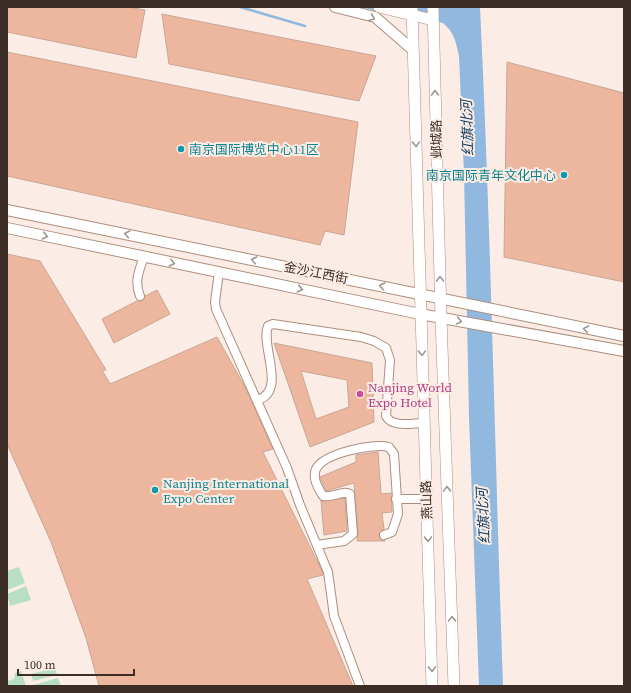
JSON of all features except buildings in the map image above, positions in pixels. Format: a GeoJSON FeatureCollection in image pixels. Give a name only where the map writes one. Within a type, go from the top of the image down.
{"type":"FeatureCollection","features":[{"type":"Feature","properties":{"kind":"main road"},"geometry":{"type":"LineString","coordinates":[[379,7],[413,11],[433,20]]}},
{"type":"Feature","properties":{"kind":"main road","name":"邺城路"},"geometry":{"type":"LineString","coordinates":[[433,7],[441,318]]}},
{"type":"Feature","properties":{"kind":"main road","name":"邺城路"},"geometry":{"type":"LineString","coordinates":[[413,11],[420,314]]}},
{"type":"Feature","properties":{"kind":"main road","name":"燕山路"},"geometry":{"type":"LineString","coordinates":[[420,314],[432,686]]}},
{"type":"Feature","properties":{"kind":"main road","name":"燕山路"},"geometry":{"type":"LineString","coordinates":[[441,318],[454,686]]}},
{"type":"Feature","properties":{"kind":"street"},"geometry":{"type":"LineString","coordinates":[[334,7],[374,17],[413,50]]}},
{"type":"Feature","properties":{"kind":"street","name":"金沙江西街"},"geometry":{"type":"LineString","coordinates":[[7,210],[624,336]]}},
{"type":"Feature","properties":{"kind":"street","name":"金沙江西街"},"geometry":{"type":"LineString","coordinates":[[7,228],[420,314],[624,351]]}},
{"type":"Feature","properties":{"kind":"street"},"geometry":{"type":"LineString","coordinates":[[140,296],[137,289],[137,277],[144,257]]}},
{"type":"Feature","properties":{"kind":"street"},"geometry":{"type":"LineString","coordinates":[[219,272],[216,309],[258,400],[328,572],[334,616],[360,686]]}},
{"type":"Feature","properties":{"kind":"street"},"geometry":{"type":"LineString","coordinates":[[258,400],[268,393],[272,383],[272,369],[266,332],[268,326],[273,324],[374,341],[382,344],[389,353],[390,360],[386,416],[388,420],[395,423],[424,423]]}},
{"type":"Feature","properties":{"kind":"street"},"geometry":{"type":"LineString","coordinates":[[272,369],[278,387]]}},
{"type":"Feature","properties":{"kind":"street"},"geometry":{"type":"LineString","coordinates":[[317,545],[344,541],[353,534],[350,494],[346,493],[336,496],[323,496],[317,488],[315,470],[320,463],[353,450],[373,446],[389,447],[394,454],[398,514],[395,527],[392,532],[384,535]]}},
{"type":"Feature","properties":{"kind":"street"},"geometry":{"type":"LineString","coordinates":[[396,499],[426,499]]}},
{"type":"Feature","properties":{"kind":"green space"},"geometry":{"type":"Polygon","coordinates":[[[19,567],[25,583],[7,590],[7,571],[19,567]]]}},
{"type":"Feature","properties":{"kind":"green space"},"geometry":{"type":"Polygon","coordinates":[[[26,586],[31,600],[10,606],[7,594],[26,586]]]}},
{"type":"Feature","properties":{"kind":"green space"},"geometry":{"type":"Polygon","coordinates":[[[55,668],[57,675],[33,681],[31,674],[55,668]]]}},
{"type":"Feature","properties":{"kind":"green space"},"geometry":{"type":"Polygon","coordinates":[[[21,671],[26,686],[7,686],[7,681],[14,679],[15,673],[21,671]]]}},
{"type":"Feature","properties":{"kind":"green space"},"geometry":{"type":"Polygon","coordinates":[[[58,678],[61,686],[33,685],[58,678]]]}},
{"type":"Feature","properties":{"kind":"water","name":"红旗北河"},"geometry":{"type":"Polygon","coordinates":[[[358,7],[480,7],[490,262],[503,686],[479,686],[469,417],[464,173],[459,56],[456,42],[447,26],[443,23],[358,7]]]}},
{"type":"Feature","properties":{"kind":"waterway"},"geometry":{"type":"LineString","coordinates":[[240,7],[305,26]]}},
{"type":"Feature","properties":{"kind":"place","name":"南京国际博览中心11区"},"geometry":{"type":"Point","coordinates":[181,149]}},
{"type":"Feature","properties":{"kind":"place","name":"南京国际青年文化中心"},"geometry":{"type":"Point","coordinates":[564,175]}},
{"type":"Feature","properties":{"kind":"place","name":"Nanjing World Expo Hotel"},"geometry":{"type":"Point","coordinates":[360,394]}},
{"type":"Feature","properties":{"kind":"place","name":"Nanjing International Expo Center"},"geometry":{"type":"Point","coordinates":[155,490]}}]}
